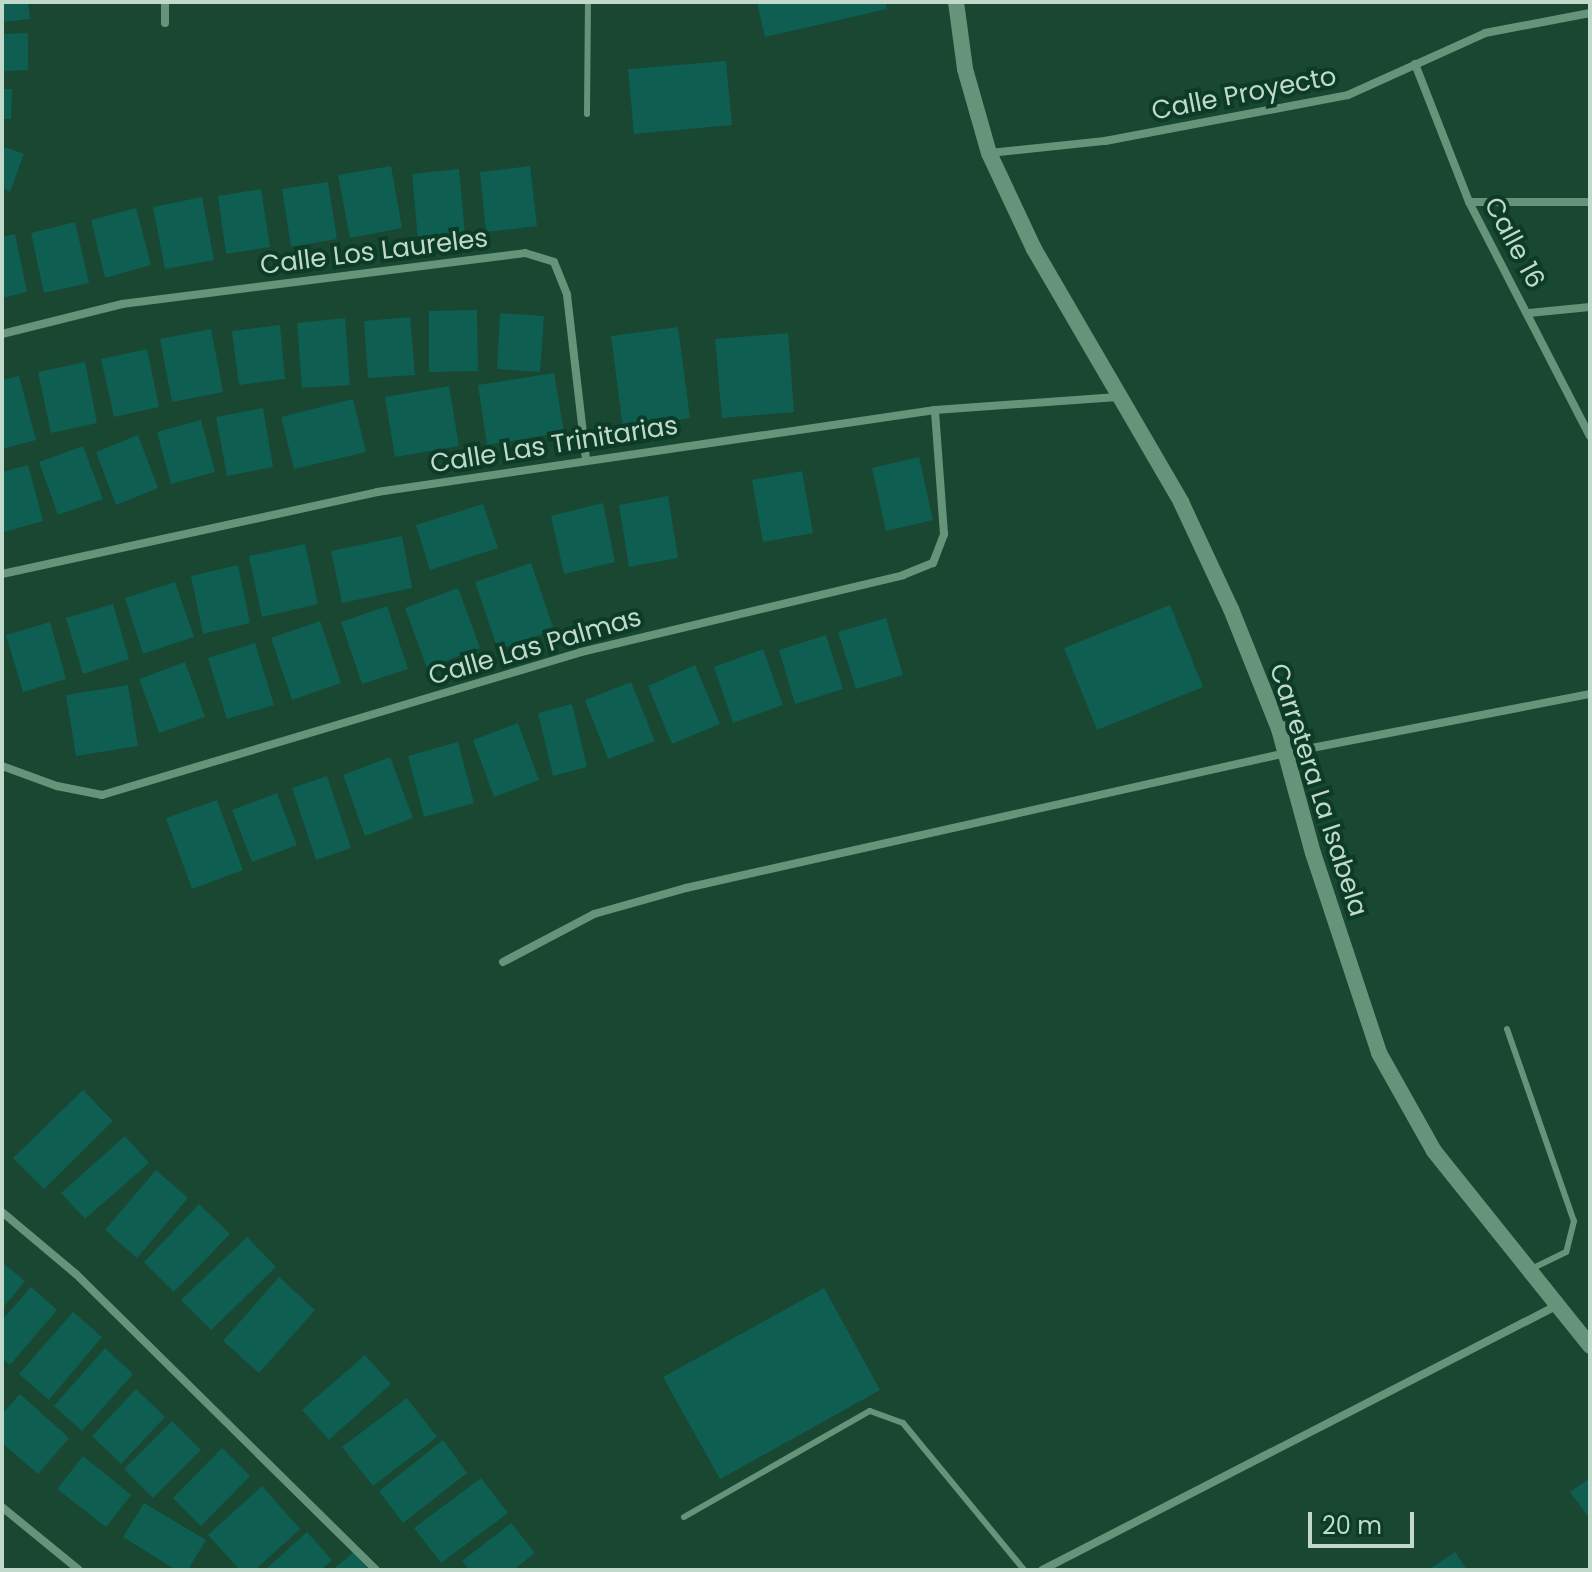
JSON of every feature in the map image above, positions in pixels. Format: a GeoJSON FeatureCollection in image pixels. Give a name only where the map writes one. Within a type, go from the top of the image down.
{"type":"FeatureCollection","features":[{"type":"Feature","properties":{"kind":"main road","name":"Carretera La Isabela"},"geometry":{"type":"LineString","coordinates":[[956,2],[965,69],[989,153],[1034,249],[1181,502],[1225,596],[1286,753],[1379,1053],[1434,1151],[1590,1346]]}},
{"type":"Feature","properties":{"kind":"street"},"geometry":{"type":"LineString","coordinates":[[165,2],[165,23]]}},
{"type":"Feature","properties":{"kind":"street","name":"Calle Proyecto"},"geometry":{"type":"LineString","coordinates":[[989,153],[1105,141],[1348,95],[1485,33],[1590,13]]}},
{"type":"Feature","properties":{"kind":"street","name":"Calle 16"},"geometry":{"type":"LineString","coordinates":[[1415,64],[1469,202],[1590,436]]}},
{"type":"Feature","properties":{"kind":"street"},"geometry":{"type":"LineString","coordinates":[[1469,202],[1590,202]]}},
{"type":"Feature","properties":{"kind":"street","name":"Calle Los Laureles"},"geometry":{"type":"LineString","coordinates":[[2,334],[122,304],[525,253],[554,262],[567,295],[586,459]]}},
{"type":"Feature","properties":{"kind":"street"},"geometry":{"type":"LineString","coordinates":[[1529,313],[1590,307]]}},
{"type":"Feature","properties":{"kind":"street","name":"Calle Las Trinitarias"},"geometry":{"type":"LineString","coordinates":[[2,574],[377,492],[935,410],[1119,397]]}},
{"type":"Feature","properties":{"kind":"street","name":"Calle Las Palmas"},"geometry":{"type":"LineString","coordinates":[[2,766],[57,786],[102,795],[581,652],[903,575],[933,563],[944,534],[935,410]]}},
{"type":"Feature","properties":{"kind":"street"},"geometry":{"type":"LineString","coordinates":[[503,962],[594,914],[686,888],[1286,753],[1590,694]]}},
{"type":"Feature","properties":{"kind":"street"},"geometry":{"type":"LineString","coordinates":[[2,1212],[76,1274],[376,1570]]}},
{"type":"Feature","properties":{"kind":"street"},"geometry":{"type":"LineString","coordinates":[[1042,1570],[1556,1306]]}},
{"type":"Feature","properties":{"kind":"street"},"geometry":{"type":"LineString","coordinates":[[2,1507],[79,1570]]}},
{"type":"Feature","properties":{"kind":"lane"},"geometry":{"type":"LineString","coordinates":[[587,114],[588,2]]}},
{"type":"Feature","properties":{"kind":"lane"},"geometry":{"type":"LineString","coordinates":[[1507,1029],[1574,1221],[1566,1252],[1527,1270]]}},
{"type":"Feature","properties":{"kind":"lane"},"geometry":{"type":"LineString","coordinates":[[684,1517],[870,1411],[903,1423],[1024,1570]]}},
{"type":"Feature","properties":{"kind":"building"},"geometry":{"type":"Polygon","coordinates":[[[2,2],[28,2],[30,19],[2,22],[2,2]]]}},
{"type":"Feature","properties":{"kind":"building"},"geometry":{"type":"Polygon","coordinates":[[[757,2],[885,2],[887,9],[765,37],[757,2]]]}},
{"type":"Feature","properties":{"kind":"building"},"geometry":{"type":"Polygon","coordinates":[[[28,33],[28,70],[2,71],[2,34],[28,33]]]}},
{"type":"Feature","properties":{"kind":"building"},"geometry":{"type":"Polygon","coordinates":[[[726,61],[732,125],[634,134],[628,69],[726,61]]]}},
{"type":"Feature","properties":{"kind":"building"},"geometry":{"type":"Polygon","coordinates":[[[2,89],[12,89],[11,119],[2,119],[2,89]]]}},
{"type":"Feature","properties":{"kind":"building"},"geometry":{"type":"Polygon","coordinates":[[[2,146],[24,154],[10,192],[2,188],[2,146]]]}},
{"type":"Feature","properties":{"kind":"building"},"geometry":{"type":"Polygon","coordinates":[[[391,166],[402,228],[350,238],[338,175],[391,166]]]}},
{"type":"Feature","properties":{"kind":"building"},"geometry":{"type":"Polygon","coordinates":[[[530,166],[537,226],[486,232],[480,172],[530,166]]]}},
{"type":"Feature","properties":{"kind":"building"},"geometry":{"type":"Polygon","coordinates":[[[459,169],[465,234],[418,240],[412,174],[459,169]]]}},
{"type":"Feature","properties":{"kind":"building"},"geometry":{"type":"Polygon","coordinates":[[[328,182],[337,239],[291,247],[282,189],[328,182]]]}},
{"type":"Feature","properties":{"kind":"building"},"geometry":{"type":"Polygon","coordinates":[[[261,189],[270,247],[226,254],[218,196],[261,189]]]}},
{"type":"Feature","properties":{"kind":"building"},"geometry":{"type":"Polygon","coordinates":[[[202,197],[214,260],[165,269],[153,207],[202,197]]]}},
{"type":"Feature","properties":{"kind":"building"},"geometry":{"type":"Polygon","coordinates":[[[136,208],[151,265],[105,278],[91,220],[136,208]]]}},
{"type":"Feature","properties":{"kind":"building"},"geometry":{"type":"Polygon","coordinates":[[[75,222],[89,283],[44,293],[31,233],[75,222]]]}},
{"type":"Feature","properties":{"kind":"building"},"geometry":{"type":"Polygon","coordinates":[[[15,234],[27,292],[2,298],[2,237],[15,234]]]}},
{"type":"Feature","properties":{"kind":"building"},"geometry":{"type":"Polygon","coordinates":[[[477,310],[478,371],[429,372],[429,311],[477,310]]]}},
{"type":"Feature","properties":{"kind":"building"},"geometry":{"type":"Polygon","coordinates":[[[500,313],[544,316],[540,372],[497,369],[500,313]]]}},
{"type":"Feature","properties":{"kind":"building"},"geometry":{"type":"Polygon","coordinates":[[[410,317],[415,375],[368,378],[364,321],[410,317]]]}},
{"type":"Feature","properties":{"kind":"building"},"geometry":{"type":"Polygon","coordinates":[[[345,318],[350,385],[302,388],[297,323],[345,318]]]}},
{"type":"Feature","properties":{"kind":"building"},"geometry":{"type":"Polygon","coordinates":[[[280,325],[285,379],[239,385],[232,331],[280,325]]]}},
{"type":"Feature","properties":{"kind":"building"},"geometry":{"type":"Polygon","coordinates":[[[678,327],[690,418],[623,428],[611,336],[678,327]]]}},
{"type":"Feature","properties":{"kind":"building"},"geometry":{"type":"Polygon","coordinates":[[[211,329],[223,392],[172,402],[160,339],[211,329]]]}},
{"type":"Feature","properties":{"kind":"building"},"geometry":{"type":"Polygon","coordinates":[[[788,333],[794,412],[722,418],[715,339],[788,333]]]}},
{"type":"Feature","properties":{"kind":"building"},"geometry":{"type":"Polygon","coordinates":[[[147,349],[159,407],[114,417],[101,359],[147,349]]]}},
{"type":"Feature","properties":{"kind":"building"},"geometry":{"type":"Polygon","coordinates":[[[85,362],[97,423],[51,433],[38,372],[85,362]]]}},
{"type":"Feature","properties":{"kind":"building"},"geometry":{"type":"Polygon","coordinates":[[[554,373],[564,432],[487,445],[478,385],[554,373]]]}},
{"type":"Feature","properties":{"kind":"building"},"geometry":{"type":"Polygon","coordinates":[[[19,376],[36,440],[2,449],[2,380],[19,376]]]}},
{"type":"Feature","properties":{"kind":"building"},"geometry":{"type":"Polygon","coordinates":[[[449,386],[459,446],[395,457],[385,397],[449,386]]]}},
{"type":"Feature","properties":{"kind":"building"},"geometry":{"type":"Polygon","coordinates":[[[353,399],[366,452],[294,469],[281,417],[353,399]]]}},
{"type":"Feature","properties":{"kind":"building"},"geometry":{"type":"Polygon","coordinates":[[[263,408],[273,467],[227,476],[216,417],[263,408]]]}},
{"type":"Feature","properties":{"kind":"building"},"geometry":{"type":"Polygon","coordinates":[[[201,420],[215,472],[171,484],[157,432],[201,420]]]}},
{"type":"Feature","properties":{"kind":"building"},"geometry":{"type":"Polygon","coordinates":[[[138,435],[158,488],[116,505],[96,452],[138,435]]]}},
{"type":"Feature","properties":{"kind":"building"},"geometry":{"type":"Polygon","coordinates":[[[83,446],[103,499],[58,515],[39,462],[83,446]]]}},
{"type":"Feature","properties":{"kind":"building"},"geometry":{"type":"Polygon","coordinates":[[[919,457],[933,520],[886,531],[872,468],[919,457]]]}},
{"type":"Feature","properties":{"kind":"building"},"geometry":{"type":"Polygon","coordinates":[[[28,465],[43,521],[4,532],[2,472],[28,465]]]}},
{"type":"Feature","properties":{"kind":"building"},"geometry":{"type":"Polygon","coordinates":[[[802,471],[813,533],[763,542],[752,480],[802,471]]]}},
{"type":"Feature","properties":{"kind":"building"},"geometry":{"type":"Polygon","coordinates":[[[668,496],[678,558],[629,567],[619,505],[668,496]]]}},
{"type":"Feature","properties":{"kind":"building"},"geometry":{"type":"Polygon","coordinates":[[[603,503],[615,562],[564,574],[551,516],[603,503]]]}},
{"type":"Feature","properties":{"kind":"building"},"geometry":{"type":"Polygon","coordinates":[[[483,504],[498,548],[430,570],[416,525],[483,504]]]}},
{"type":"Feature","properties":{"kind":"building"},"geometry":{"type":"Polygon","coordinates":[[[402,536],[412,588],[342,603],[331,551],[402,536]]]}},
{"type":"Feature","properties":{"kind":"building"},"geometry":{"type":"Polygon","coordinates":[[[305,544],[318,604],[262,617],[249,556],[305,544]]]}},
{"type":"Feature","properties":{"kind":"building"},"geometry":{"type":"Polygon","coordinates":[[[531,563],[554,630],[498,650],[475,582],[531,563]]]}},
{"type":"Feature","properties":{"kind":"building"},"geometry":{"type":"Polygon","coordinates":[[[238,565],[250,623],[203,634],[191,576],[238,565]]]}},
{"type":"Feature","properties":{"kind":"building"},"geometry":{"type":"Polygon","coordinates":[[[175,582],[194,637],[143,654],[125,598],[175,582]]]}},
{"type":"Feature","properties":{"kind":"building"},"geometry":{"type":"Polygon","coordinates":[[[458,588],[480,648],[427,668],[405,608],[458,588]]]}},
{"type":"Feature","properties":{"kind":"building"},"geometry":{"type":"Polygon","coordinates":[[[113,604],[129,659],[83,674],[66,618],[113,604]]]}},
{"type":"Feature","properties":{"kind":"building"},"geometry":{"type":"Polygon","coordinates":[[[1170,605],[1203,687],[1097,730],[1064,648],[1170,605]]]}},
{"type":"Feature","properties":{"kind":"building"},"geometry":{"type":"Polygon","coordinates":[[[387,606],[408,669],[362,684],[341,622],[387,606]]]}},
{"type":"Feature","properties":{"kind":"building"},"geometry":{"type":"Polygon","coordinates":[[[886,618],[903,675],[856,689],[838,632],[886,618]]]}},
{"type":"Feature","properties":{"kind":"building"},"geometry":{"type":"Polygon","coordinates":[[[320,621],[341,683],[292,700],[271,638],[320,621]]]}},
{"type":"Feature","properties":{"kind":"building"},"geometry":{"type":"Polygon","coordinates":[[[50,622],[66,679],[23,692],[6,635],[50,622]]]}},
{"type":"Feature","properties":{"kind":"building"},"geometry":{"type":"Polygon","coordinates":[[[826,635],[843,689],[795,704],[779,650],[826,635]]]}},
{"type":"Feature","properties":{"kind":"building"},"geometry":{"type":"Polygon","coordinates":[[[255,643],[274,705],[227,719],[208,658],[255,643]]]}},
{"type":"Feature","properties":{"kind":"building"},"geometry":{"type":"Polygon","coordinates":[[[763,649],[783,705],[733,723],[714,667],[763,649]]]}},
{"type":"Feature","properties":{"kind":"building"},"geometry":{"type":"Polygon","coordinates":[[[185,662],[205,717],[159,733],[139,679],[185,662]]]}},
{"type":"Feature","properties":{"kind":"building"},"geometry":{"type":"Polygon","coordinates":[[[695,665],[720,724],[672,744],[648,686],[695,665]]]}},
{"type":"Feature","properties":{"kind":"building"},"geometry":{"type":"Polygon","coordinates":[[[631,682],[655,741],[608,759],[585,700],[631,682]]]}},
{"type":"Feature","properties":{"kind":"building"},"geometry":{"type":"Polygon","coordinates":[[[128,685],[138,746],[76,756],[66,695],[128,685]]]}},
{"type":"Feature","properties":{"kind":"building"},"geometry":{"type":"Polygon","coordinates":[[[572,704],[587,767],[553,776],[538,713],[572,704]]]}},
{"type":"Feature","properties":{"kind":"building"},"geometry":{"type":"Polygon","coordinates":[[[518,723],[539,780],[494,797],[473,740],[518,723]]]}},
{"type":"Feature","properties":{"kind":"building"},"geometry":{"type":"Polygon","coordinates":[[[458,742],[474,803],[424,817],[408,756],[458,742]]]}},
{"type":"Feature","properties":{"kind":"building"},"geometry":{"type":"Polygon","coordinates":[[[390,757],[413,818],[365,836],[343,775],[390,757]]]}},
{"type":"Feature","properties":{"kind":"building"},"geometry":{"type":"Polygon","coordinates":[[[327,776],[351,848],[316,860],[292,788],[327,776]]]}},
{"type":"Feature","properties":{"kind":"building"},"geometry":{"type":"Polygon","coordinates":[[[277,793],[297,845],[252,862],[232,810],[277,793]]]}},
{"type":"Feature","properties":{"kind":"building"},"geometry":{"type":"Polygon","coordinates":[[[217,800],[243,870],[192,889],[166,818],[217,800]]]}},
{"type":"Feature","properties":{"kind":"building"},"geometry":{"type":"Polygon","coordinates":[[[83,1090],[113,1121],[44,1189],[13,1158],[83,1090]]]}},
{"type":"Feature","properties":{"kind":"building"},"geometry":{"type":"Polygon","coordinates":[[[125,1136],[149,1163],[85,1219],[61,1193],[125,1136]]]}},
{"type":"Feature","properties":{"kind":"building"},"geometry":{"type":"Polygon","coordinates":[[[156,1170],[188,1198],[137,1258],[105,1230],[156,1170]]]}},
{"type":"Feature","properties":{"kind":"building"},"geometry":{"type":"Polygon","coordinates":[[[199,1204],[230,1234],[174,1292],[144,1262],[199,1204]]]}},
{"type":"Feature","properties":{"kind":"building"},"geometry":{"type":"Polygon","coordinates":[[[247,1237],[276,1267],[211,1330],[181,1300],[247,1237]]]}},
{"type":"Feature","properties":{"kind":"building"},"geometry":{"type":"Polygon","coordinates":[[[2,1262],[25,1281],[2,1309],[2,1262]]]}},
{"type":"Feature","properties":{"kind":"building"},"geometry":{"type":"Polygon","coordinates":[[[279,1277],[315,1310],[259,1373],[223,1341],[279,1277]]]}},
{"type":"Feature","properties":{"kind":"building"},"geometry":{"type":"Polygon","coordinates":[[[31,1287],[57,1310],[10,1365],[2,1358],[2,1320],[31,1287]]]}},
{"type":"Feature","properties":{"kind":"building"},"geometry":{"type":"Polygon","coordinates":[[[824,1288],[880,1390],[720,1479],[663,1377],[824,1288]]]}},
{"type":"Feature","properties":{"kind":"building"},"geometry":{"type":"Polygon","coordinates":[[[73,1312],[102,1337],[49,1400],[19,1374],[73,1312]]]}},
{"type":"Feature","properties":{"kind":"building"},"geometry":{"type":"Polygon","coordinates":[[[105,1348],[133,1374],[82,1431],[54,1406],[105,1348]]]}},
{"type":"Feature","properties":{"kind":"building"},"geometry":{"type":"Polygon","coordinates":[[[365,1355],[391,1384],[329,1440],[302,1410],[365,1355]]]}},
{"type":"Feature","properties":{"kind":"building"},"geometry":{"type":"Polygon","coordinates":[[[136,1389],[165,1417],[121,1464],[92,1436],[136,1389]]]}},
{"type":"Feature","properties":{"kind":"building"},"geometry":{"type":"Polygon","coordinates":[[[20,1394],[69,1438],[38,1474],[2,1443],[2,1414],[20,1394]]]}},
{"type":"Feature","properties":{"kind":"building"},"geometry":{"type":"Polygon","coordinates":[[[407,1398],[437,1437],[373,1486],[342,1447],[407,1398]]]}},
{"type":"Feature","properties":{"kind":"building"},"geometry":{"type":"Polygon","coordinates":[[[172,1421],[201,1450],[153,1498],[124,1469],[172,1421]]]}},
{"type":"Feature","properties":{"kind":"building"},"geometry":{"type":"Polygon","coordinates":[[[443,1440],[467,1473],[403,1523],[379,1491],[443,1440]]]}},
{"type":"Feature","properties":{"kind":"building"},"geometry":{"type":"Polygon","coordinates":[[[222,1448],[250,1476],[201,1526],[173,1498],[222,1448]]]}},
{"type":"Feature","properties":{"kind":"building"},"geometry":{"type":"Polygon","coordinates":[[[83,1456],[131,1495],[106,1527],[57,1489],[83,1456]]]}},
{"type":"Feature","properties":{"kind":"building"},"geometry":{"type":"Polygon","coordinates":[[[481,1478],[508,1513],[441,1563],[414,1528],[481,1478]]]}},
{"type":"Feature","properties":{"kind":"building"},"geometry":{"type":"Polygon","coordinates":[[[1590,1478],[1590,1519],[1570,1492],[1590,1478]]]}},
{"type":"Feature","properties":{"kind":"building"},"geometry":{"type":"Polygon","coordinates":[[[262,1486],[300,1529],[255,1570],[240,1570],[208,1535],[262,1486]]]}},
{"type":"Feature","properties":{"kind":"building"},"geometry":{"type":"Polygon","coordinates":[[[144,1503],[206,1540],[188,1570],[176,1570],[123,1537],[144,1503]]]}},
{"type":"Feature","properties":{"kind":"building"},"geometry":{"type":"Polygon","coordinates":[[[511,1523],[535,1553],[513,1570],[470,1570],[462,1561],[511,1523]]]}},
{"type":"Feature","properties":{"kind":"building"},"geometry":{"type":"Polygon","coordinates":[[[307,1532],[332,1560],[321,1570],[265,1570],[307,1532]]]}},
{"type":"Feature","properties":{"kind":"building"},"geometry":{"type":"Polygon","coordinates":[[[354,1552],[369,1570],[332,1570],[354,1552]]]}},
{"type":"Feature","properties":{"kind":"building"},"geometry":{"type":"Polygon","coordinates":[[[1455,1552],[1467,1570],[1428,1570],[1455,1552]]]}}]}
